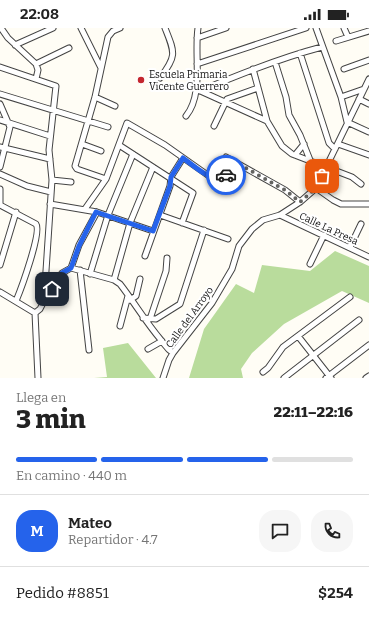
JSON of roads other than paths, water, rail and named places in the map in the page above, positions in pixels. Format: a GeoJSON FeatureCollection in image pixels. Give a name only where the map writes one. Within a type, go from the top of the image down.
{"type":"FeatureCollection","features":[{"type":"Feature","properties":{"kind":"street"},"geometry":{"type":"LineString","coordinates":[[1,28],[4,33],[36,64],[38,70],[36,79]]}},
{"type":"Feature","properties":{"kind":"street"},"geometry":{"type":"LineString","coordinates":[[16,45],[53,28]]}},
{"type":"Feature","properties":{"kind":"street"},"geometry":{"type":"LineString","coordinates":[[81,28],[101,68]]}},
{"type":"Feature","properties":{"kind":"street"},"geometry":{"type":"LineString","coordinates":[[106,179],[76,168],[95,98],[108,36],[112,30],[120,28]]}},
{"type":"Feature","properties":{"kind":"street"},"geometry":{"type":"LineString","coordinates":[[160,78],[170,66],[173,56],[172,44],[165,28]]}},
{"type":"Feature","properties":{"kind":"street"},"geometry":{"type":"LineString","coordinates":[[186,116],[191,110],[198,90],[198,28]]}},
{"type":"Feature","properties":{"kind":"street"},"geometry":{"type":"LineString","coordinates":[[197,38],[226,28]]}},
{"type":"Feature","properties":{"kind":"street"},"geometry":{"type":"LineString","coordinates":[[197,64],[306,28]]}},
{"type":"Feature","properties":{"kind":"street"},"geometry":{"type":"LineString","coordinates":[[316,28],[341,97],[347,122],[369,132]]}},
{"type":"Feature","properties":{"kind":"street"},"geometry":{"type":"LineString","coordinates":[[344,28],[348,37]]}},
{"type":"Feature","properties":{"kind":"street"},"geometry":{"type":"LineString","coordinates":[[336,41],[369,31]]}},
{"type":"Feature","properties":{"kind":"street"},"geometry":{"type":"LineString","coordinates":[[198,90],[253,69],[322,47]]}},
{"type":"Feature","properties":{"kind":"street"},"geometry":{"type":"LineString","coordinates":[[36,64],[69,48]]}},
{"type":"Feature","properties":{"kind":"street"},"geometry":{"type":"LineString","coordinates":[[300,53],[329,143],[335,150]]}},
{"type":"Feature","properties":{"kind":"street"},"geometry":{"type":"LineString","coordinates":[[344,69],[369,60]]}},
{"type":"Feature","properties":{"kind":"street"},"geometry":{"type":"LineString","coordinates":[[275,62],[286,97],[289,115],[304,144],[310,160]]}},
{"type":"Feature","properties":{"kind":"street"},"geometry":{"type":"LineString","coordinates":[[0,67],[56,86],[50,136],[52,180],[44,301]]}},
{"type":"Feature","properties":{"kind":"street"},"geometry":{"type":"LineString","coordinates":[[253,69],[266,121],[285,149],[295,155],[352,177],[361,184]]}},
{"type":"Feature","properties":{"kind":"street","name":"Calle del Arroyo"},"geometry":{"type":"LineString","coordinates":[[163,378],[173,353],[215,298],[232,269],[239,246],[252,229],[264,220],[280,215],[300,202],[316,188],[369,79]]}},
{"type":"Feature","properties":{"kind":"street"},"geometry":{"type":"LineString","coordinates":[[214,126],[225,101],[229,97],[258,88]]}},
{"type":"Feature","properties":{"kind":"street"},"geometry":{"type":"LineString","coordinates":[[341,97],[364,89]]}},
{"type":"Feature","properties":{"kind":"street"},"geometry":{"type":"LineString","coordinates":[[198,90],[266,121]]}},
{"type":"Feature","properties":{"kind":"street"},"geometry":{"type":"LineString","coordinates":[[0,94],[108,127]]}},
{"type":"Feature","properties":{"kind":"street"},"geometry":{"type":"LineString","coordinates":[[95,98],[115,106]]}},
{"type":"Feature","properties":{"kind":"street"},"geometry":{"type":"LineString","coordinates":[[359,100],[369,104]]}},
{"type":"Feature","properties":{"kind":"street"},"geometry":{"type":"LineString","coordinates":[[0,104],[10,124],[2,148],[0,167]]}},
{"type":"Feature","properties":{"kind":"street"},"geometry":{"type":"LineString","coordinates":[[0,120],[50,136]]}},
{"type":"Feature","properties":{"kind":"street"},"geometry":{"type":"LineString","coordinates":[[85,209],[106,179],[127,123],[165,145],[209,176],[220,180],[225,178],[235,162]]}},
{"type":"Feature","properties":{"kind":"street"},"geometry":{"type":"LineString","coordinates":[[82,144],[101,151]]}},
{"type":"Feature","properties":{"kind":"street"},"geometry":{"type":"LineString","coordinates":[[295,155],[304,144]]}},
{"type":"Feature","properties":{"kind":"street"},"geometry":{"type":"LineString","coordinates":[[338,144],[369,155]]}},
{"type":"Feature","properties":{"kind":"street"},"geometry":{"type":"LineString","coordinates":[[119,145],[171,177],[193,193],[182,223]]}},
{"type":"Feature","properties":{"kind":"street"},"geometry":{"type":"LineString","coordinates":[[2,148],[50,159]]}},
{"type":"Feature","properties":{"kind":"street"},"geometry":{"type":"LineString","coordinates":[[90,274],[108,215],[133,154]]}},
{"type":"Feature","properties":{"kind":"street"},"geometry":{"type":"LineString","coordinates":[[226,157],[285,190],[300,202]]}},
{"type":"Feature","properties":{"kind":"street"},"geometry":{"type":"LineString","coordinates":[[145,256],[170,186],[171,177],[183,158]]}},
{"type":"Feature","properties":{"kind":"street"},"geometry":{"type":"LineString","coordinates":[[114,280],[130,223],[154,167]]}},
{"type":"Feature","properties":{"kind":"street"},"geometry":{"type":"LineString","coordinates":[[0,174],[27,186],[51,192]]}},
{"type":"Feature","properties":{"kind":"street"},"geometry":{"type":"LineString","coordinates":[[52,180],[71,182]]}},
{"type":"Feature","properties":{"kind":"street"},"geometry":{"type":"LineString","coordinates":[[316,188],[341,204],[369,204]]}},
{"type":"Feature","properties":{"kind":"street"},"geometry":{"type":"LineString","coordinates":[[0,189],[0,205],[16,212],[38,226],[36,242],[16,301]]}},
{"type":"Feature","properties":{"kind":"street"},"geometry":{"type":"LineString","coordinates":[[50,204],[85,209],[108,215],[153,231]]}},
{"type":"Feature","properties":{"kind":"street"},"geometry":{"type":"LineString","coordinates":[[0,265],[16,212]]}},
{"type":"Feature","properties":{"kind":"street"},"geometry":{"type":"LineString","coordinates":[[35,313],[40,309],[62,273],[71,268],[79,246],[96,212]]}},
{"type":"Feature","properties":{"kind":"street"},"geometry":{"type":"LineString","coordinates":[[160,214],[228,239]]}},
{"type":"Feature","properties":{"kind":"street","name":"Calle La Presa"},"geometry":{"type":"LineString","coordinates":[[280,215],[369,257]]}},
{"type":"Feature","properties":{"kind":"street"},"geometry":{"type":"LineString","coordinates":[[350,248],[361,224]]}},
{"type":"Feature","properties":{"kind":"street"},"geometry":{"type":"LineString","coordinates":[[143,318],[156,319],[180,304],[204,230]]}},
{"type":"Feature","properties":{"kind":"street"},"geometry":{"type":"LineString","coordinates":[[310,264],[324,235]]}},
{"type":"Feature","properties":{"kind":"street"},"geometry":{"type":"LineString","coordinates":[[150,319],[166,271],[168,258]]}},
{"type":"Feature","properties":{"kind":"street"},"geometry":{"type":"LineString","coordinates":[[71,268],[114,280],[120,284],[166,348],[173,353]]}},
{"type":"Feature","properties":{"kind":"street"},"geometry":{"type":"LineString","coordinates":[[80,270],[89,350]]}},
{"type":"Feature","properties":{"kind":"street"},"geometry":{"type":"LineString","coordinates":[[129,298],[136,296],[140,278]]}},
{"type":"Feature","properties":{"kind":"street"},"geometry":{"type":"LineString","coordinates":[[0,292],[35,313]]}},
{"type":"Feature","properties":{"kind":"street"},"geometry":{"type":"LineString","coordinates":[[263,372],[268,368],[283,347],[350,297]]}},
{"type":"Feature","properties":{"kind":"street"},"geometry":{"type":"LineString","coordinates":[[120,326],[129,298]]}},
{"type":"Feature","properties":{"kind":"street"},"geometry":{"type":"LineString","coordinates":[[35,313],[38,378]]}},
{"type":"Feature","properties":{"kind":"street"},"geometry":{"type":"LineString","coordinates":[[284,378],[359,320]]}},
{"type":"Feature","properties":{"kind":"street"},"geometry":{"type":"LineString","coordinates":[[298,336],[329,377],[369,345]]}},
{"type":"Feature","properties":{"kind":"street"},"geometry":{"type":"LineString","coordinates":[[148,349],[162,341]]}},
{"type":"Feature","properties":{"kind":"place","name":"Escuela Primaria Vicente Guerrero"},"geometry":{"type":"Point","coordinates":[141,80]}}]}
